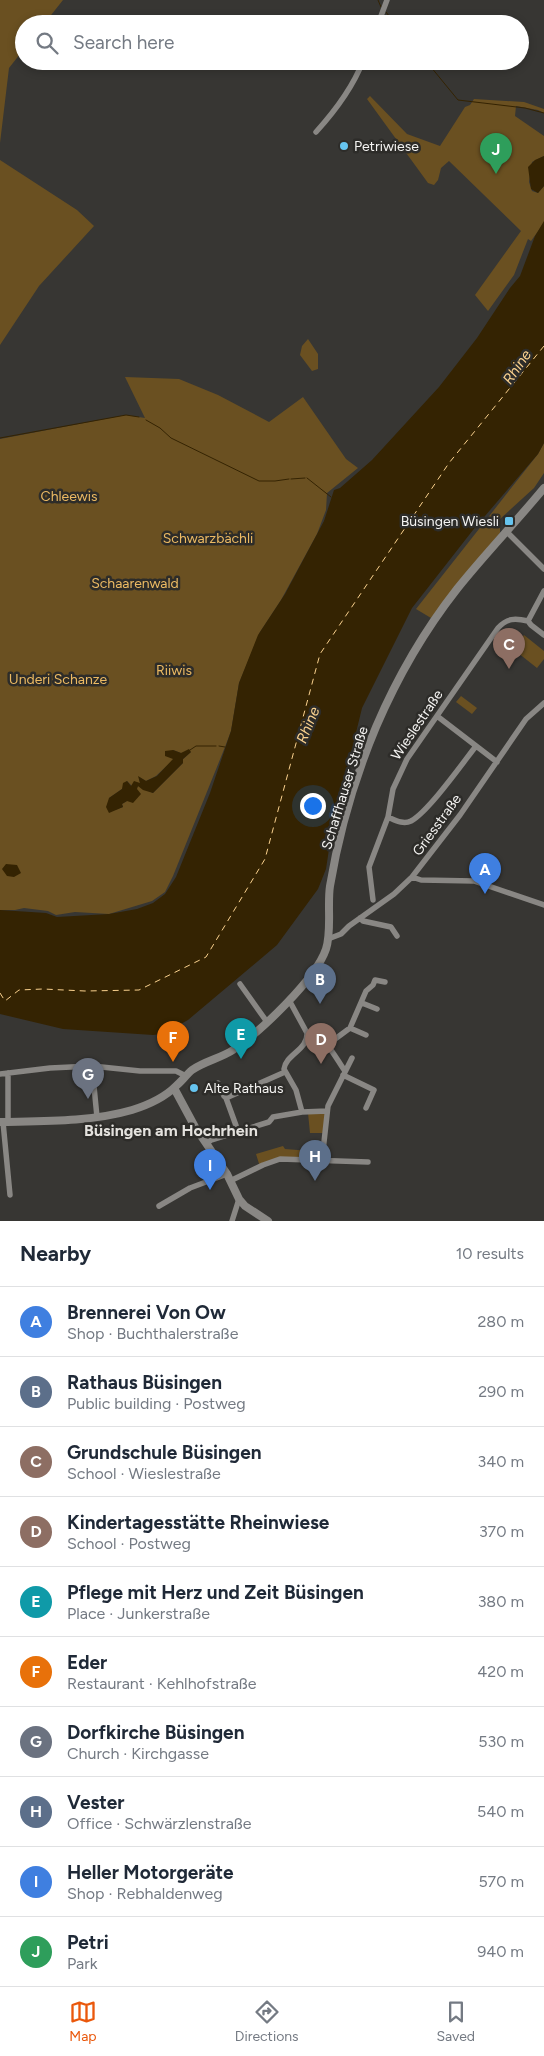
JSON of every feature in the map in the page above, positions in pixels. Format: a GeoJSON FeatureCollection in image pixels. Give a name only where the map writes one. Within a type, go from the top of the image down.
{"type":"FeatureCollection","features":[{"type":"Feature","properties":{"kind":"main road","name":"Schaffhauser Straße"},"geometry":{"type":"LineString","coordinates":[[328,939],[328,901],[336,859],[358,778],[383,712],[404,669],[433,622],[457,590],[544,488]]}},
{"type":"Feature","properties":{"kind":"main road"},"geometry":{"type":"LineString","coordinates":[[4,1122],[97,1117],[138,1108],[160,1098],[196,1068],[233,1050],[267,1022],[289,1000],[318,964],[326,950],[328,939]]}},
{"type":"Feature","properties":{"kind":"main road"},"geometry":{"type":"LineString","coordinates":[[174,1088],[206,1144],[229,1178],[239,1199],[245,1206],[268,1221]]}},
{"type":"Feature","properties":{"kind":"street"},"geometry":{"type":"LineString","coordinates":[[382,15],[388,0]]}},
{"type":"Feature","properties":{"kind":"street"},"geometry":{"type":"LineString","coordinates":[[316,132],[335,109],[359,70]]}},
{"type":"Feature","properties":{"kind":"street"},"geometry":{"type":"LineString","coordinates":[[507,532],[544,569]]}},
{"type":"Feature","properties":{"kind":"street"},"geometry":{"type":"LineString","coordinates":[[544,591],[528,621],[544,635]]}},
{"type":"Feature","properties":{"kind":"street","name":"Wieslestraße"},"geometry":{"type":"LineString","coordinates":[[373,900],[369,867],[388,817],[393,789],[407,759],[505,620],[513,618],[528,621]]}},
{"type":"Feature","properties":{"kind":"street","name":"Griesstraße"},"geometry":{"type":"LineString","coordinates":[[328,939],[338,936],[394,894],[412,877],[428,859],[460,815],[526,719],[544,703]]}},
{"type":"Feature","properties":{"kind":"street"},"geometry":{"type":"LineString","coordinates":[[437,716],[497,762]]}},
{"type":"Feature","properties":{"kind":"street"},"geometry":{"type":"LineString","coordinates":[[388,817],[406,822],[411,821],[424,811],[476,746]]}},
{"type":"Feature","properties":{"kind":"street"},"geometry":{"type":"LineString","coordinates":[[412,877],[422,880],[474,881],[544,906]]}},
{"type":"Feature","properties":{"kind":"street"},"geometry":{"type":"LineString","coordinates":[[360,918],[363,921],[391,927],[397,936]]}},
{"type":"Feature","properties":{"kind":"street"},"geometry":{"type":"LineString","coordinates":[[326,1045],[350,1028],[366,991],[375,980],[385,982]]}},
{"type":"Feature","properties":{"kind":"street"},"geometry":{"type":"LineString","coordinates":[[240,984],[267,1022]]}},
{"type":"Feature","properties":{"kind":"street"},"geometry":{"type":"LineString","coordinates":[[289,1000],[307,1033],[306,1042],[284,1066],[285,1072],[296,1090],[302,1112]]}},
{"type":"Feature","properties":{"kind":"street"},"geometry":{"type":"LineString","coordinates":[[362,1003],[377,1009]]}},
{"type":"Feature","properties":{"kind":"street"},"geometry":{"type":"LineString","coordinates":[[350,1028],[366,1036]]}},
{"type":"Feature","properties":{"kind":"street"},"geometry":{"type":"LineString","coordinates":[[307,1033],[320,1037],[344,1073],[374,1090],[366,1108]]}},
{"type":"Feature","properties":{"kind":"street"},"geometry":{"type":"LineString","coordinates":[[322,1160],[327,1110],[332,1094],[352,1058]]}},
{"type":"Feature","properties":{"kind":"street"},"geometry":{"type":"LineString","coordinates":[[0,1074],[92,1066],[140,1071],[176,1071],[186,1076]]}},
{"type":"Feature","properties":{"kind":"street"},"geometry":{"type":"LineString","coordinates":[[92,1066],[97,1117]]}},
{"type":"Feature","properties":{"kind":"street"},"geometry":{"type":"LineString","coordinates":[[226,1098],[285,1072]]}},
{"type":"Feature","properties":{"kind":"street"},"geometry":{"type":"LineString","coordinates":[[8,1073],[4,1122],[10,1195]]}},
{"type":"Feature","properties":{"kind":"street"},"geometry":{"type":"LineString","coordinates":[[218,1083],[226,1098],[238,1132]]}},
{"type":"Feature","properties":{"kind":"street"},"geometry":{"type":"LineString","coordinates":[[206,1144],[270,1122],[273,1117],[327,1110]]}},
{"type":"Feature","properties":{"kind":"street"},"geometry":{"type":"LineString","coordinates":[[159,1206],[190,1188],[229,1178],[279,1159],[368,1162]]}},
{"type":"Feature","properties":{"kind":"street"},"geometry":{"type":"LineString","coordinates":[[232,1221],[239,1199]]}},
{"type":"Feature","properties":{"kind":"green space"},"geometry":{"type":"Polygon","coordinates":[[[0,0],[63,0],[51,15],[15,15],[15,60],[9,68],[0,143],[0,0]]]}},
{"type":"Feature","properties":{"kind":"green space"},"geometry":{"type":"Polygon","coordinates":[[[370,96],[407,134],[440,146],[465,107],[470,105],[474,99],[524,102],[544,109],[544,113],[516,106],[515,116],[544,136],[544,156],[532,162],[529,182],[532,191],[538,193],[544,186],[544,223],[531,241],[528,239],[514,275],[488,311],[475,295],[521,231],[449,161],[441,168],[438,180],[434,185],[428,183],[367,99],[370,96]]]}},
{"type":"Feature","properties":{"kind":"green space"},"geometry":{"type":"Polygon","coordinates":[[[0,160],[77,210],[94,226],[39,286],[0,345],[0,160]]]}},
{"type":"Feature","properties":{"kind":"green space"},"geometry":{"type":"Polygon","coordinates":[[[308,339],[318,354],[318,369],[312,371],[300,355],[302,346],[308,339]]]}},
{"type":"Feature","properties":{"kind":"green space","name":"Schaarenwald"},"geometry":{"type":"Polygon","coordinates":[[[125,377],[179,379],[218,395],[269,422],[303,397],[346,459],[358,468],[327,493],[326,510],[317,534],[281,600],[260,632],[239,683],[231,731],[165,892],[152,901],[109,914],[75,912],[56,915],[48,911],[24,908],[0,910],[0,439],[126,415],[145,418],[125,377]],[[173,750],[174,759],[156,776],[146,781],[139,777],[140,783],[132,786],[127,781],[122,789],[109,798],[115,810],[123,807],[122,804],[127,801],[138,786],[153,793],[183,763],[182,760],[191,752],[181,753],[173,750]]]}},
{"type":"Feature","properties":{"kind":"green space"},"geometry":{"type":"Polygon","coordinates":[[[544,443],[544,473],[534,488],[500,519],[500,533],[431,618],[416,609],[538,454],[544,443]]]}},
{"type":"Feature","properties":{"kind":"green space"},"geometry":{"type":"Polygon","coordinates":[[[524,635],[544,651],[544,659],[537,668],[513,649],[524,635]]]}},
{"type":"Feature","properties":{"kind":"green space"},"geometry":{"type":"Polygon","coordinates":[[[461,696],[477,708],[472,714],[456,702],[461,696]]]}},
{"type":"Feature","properties":{"kind":"green space"},"geometry":{"type":"Polygon","coordinates":[[[322,1112],[325,1114],[324,1133],[310,1133],[308,1113],[322,1112]]]}},
{"type":"Feature","properties":{"kind":"green space"},"geometry":{"type":"Polygon","coordinates":[[[283,1146],[285,1149],[323,1152],[322,1160],[289,1159],[260,1167],[256,1154],[283,1146]]]}},
{"type":"Feature","properties":{"kind":"water"},"geometry":{"type":"Polygon","coordinates":[[[544,156],[544,186],[538,193],[531,189],[528,167],[535,160],[544,156]]]}},
{"type":"Feature","properties":{"kind":"water","name":"Rhine"},"geometry":{"type":"Polygon","coordinates":[[[544,221],[544,443],[538,454],[473,530],[412,608],[362,708],[331,836],[326,869],[318,889],[277,945],[188,1020],[169,1033],[153,1035],[63,1029],[0,1014],[0,910],[46,913],[57,917],[109,914],[137,909],[153,903],[165,894],[176,877],[210,793],[231,731],[239,683],[258,635],[285,594],[324,521],[334,490],[340,488],[372,460],[439,387],[477,338],[520,276],[535,236],[544,221]]]}},
{"type":"Feature","properties":{"kind":"water"},"geometry":{"type":"Polygon","coordinates":[[[189,749],[191,752],[183,759],[183,763],[153,793],[143,790],[138,786],[137,789],[141,794],[133,803],[127,801],[122,804],[123,807],[109,813],[106,807],[109,798],[122,789],[123,783],[127,781],[131,786],[134,781],[140,783],[138,776],[146,781],[157,776],[173,759],[165,756],[165,751],[173,750],[181,753],[189,749]]]}},
{"type":"Feature","properties":{"kind":"water"},"geometry":{"type":"Polygon","coordinates":[[[6,864],[17,865],[21,873],[14,877],[7,876],[2,869],[6,864]]]}},
{"type":"Feature","properties":{"kind":"waterway"},"geometry":{"type":"LineString","coordinates":[[378,0],[381,7]]}},
{"type":"Feature","properties":{"kind":"waterway"},"geometry":{"type":"LineString","coordinates":[[433,70],[458,100],[525,108],[544,113]]}},
{"type":"Feature","properties":{"kind":"waterway"},"geometry":{"type":"LineString","coordinates":[[0,438],[126,415],[139,417]]}},
{"type":"Feature","properties":{"kind":"waterway"},"geometry":{"type":"LineString","coordinates":[[146,420],[160,428],[171,438],[259,481],[289,479]]}},
{"type":"Feature","properties":{"kind":"waterway"},"geometry":{"type":"LineString","coordinates":[[291,479],[305,478]]}},
{"type":"Feature","properties":{"kind":"waterway"},"geometry":{"type":"LineString","coordinates":[[307,478],[331,497]]}},
{"type":"Feature","properties":{"kind":"waterway"},"geometry":{"type":"LineString","coordinates":[[190,750],[196,746],[216,746]]}},
{"type":"Feature","properties":{"kind":"waterway"},"geometry":{"type":"LineString","coordinates":[[219,746],[225,747]]}},
{"type":"Feature","properties":{"kind":"ferry route"},"geometry":{"type":"LineString","coordinates":[[0,993],[5,1001],[19,990],[139,990],[206,957],[265,859],[320,654],[449,463],[544,346]]}},
{"type":"Feature","properties":{"kind":"place","name":"Petriwiese"},"geometry":{"type":"Point","coordinates":[344,146]}},
{"type":"Feature","properties":{"kind":"place","name":"Petri"},"geometry":{"type":"Point","coordinates":[496,174]}},
{"type":"Feature","properties":{"kind":"place","name":"Büsingen Wiesli"},"geometry":{"type":"Point","coordinates":[509,521]}},
{"type":"Feature","properties":{"kind":"place","name":"Grundschule Büsingen"},"geometry":{"type":"Point","coordinates":[509,669]}},
{"type":"Feature","properties":{"kind":"place","name":"Brennerei Von Ow"},"geometry":{"type":"Point","coordinates":[485,894]}},
{"type":"Feature","properties":{"kind":"place","name":"Rathaus Büsingen"},"geometry":{"type":"Point","coordinates":[320,1004]}},
{"type":"Feature","properties":{"kind":"place","name":"Pflege mit Herz und Zeit Büsingen"},"geometry":{"type":"Point","coordinates":[241,1059]}},
{"type":"Feature","properties":{"kind":"place","name":"Eder"},"geometry":{"type":"Point","coordinates":[173,1062]}},
{"type":"Feature","properties":{"kind":"place","name":"Kindertagesstätte Rheinwiese"},"geometry":{"type":"Point","coordinates":[321,1064]}},
{"type":"Feature","properties":{"kind":"place","name":"Alte Rathaus"},"geometry":{"type":"Point","coordinates":[194,1088]}},
{"type":"Feature","properties":{"kind":"place","name":"Dorfkirche Büsingen"},"geometry":{"type":"Point","coordinates":[88,1099]}},
{"type":"Feature","properties":{"kind":"place","name":"Vester"},"geometry":{"type":"Point","coordinates":[315,1181]}},
{"type":"Feature","properties":{"kind":"place","name":"Heller Motorgeräte"},"geometry":{"type":"Point","coordinates":[210,1190]}},
{"type":"Feature","properties":{"kind":"district","name":"Büsingen am Hochrhein"},"geometry":{"type":"Point","coordinates":[171,1130]}},
{"type":"Feature","properties":{"kind":"park label","name":"Chleewis"},"geometry":{"type":"Point","coordinates":[69,496]}},
{"type":"Feature","properties":{"kind":"park label","name":"Schwarzbächli"},"geometry":{"type":"Point","coordinates":[208,538]}},
{"type":"Feature","properties":{"kind":"park label","name":"Riiwis"},"geometry":{"type":"Point","coordinates":[174,670]}},
{"type":"Feature","properties":{"kind":"park label","name":"Underi Schanze"},"geometry":{"type":"Point","coordinates":[58,679]}}]}
